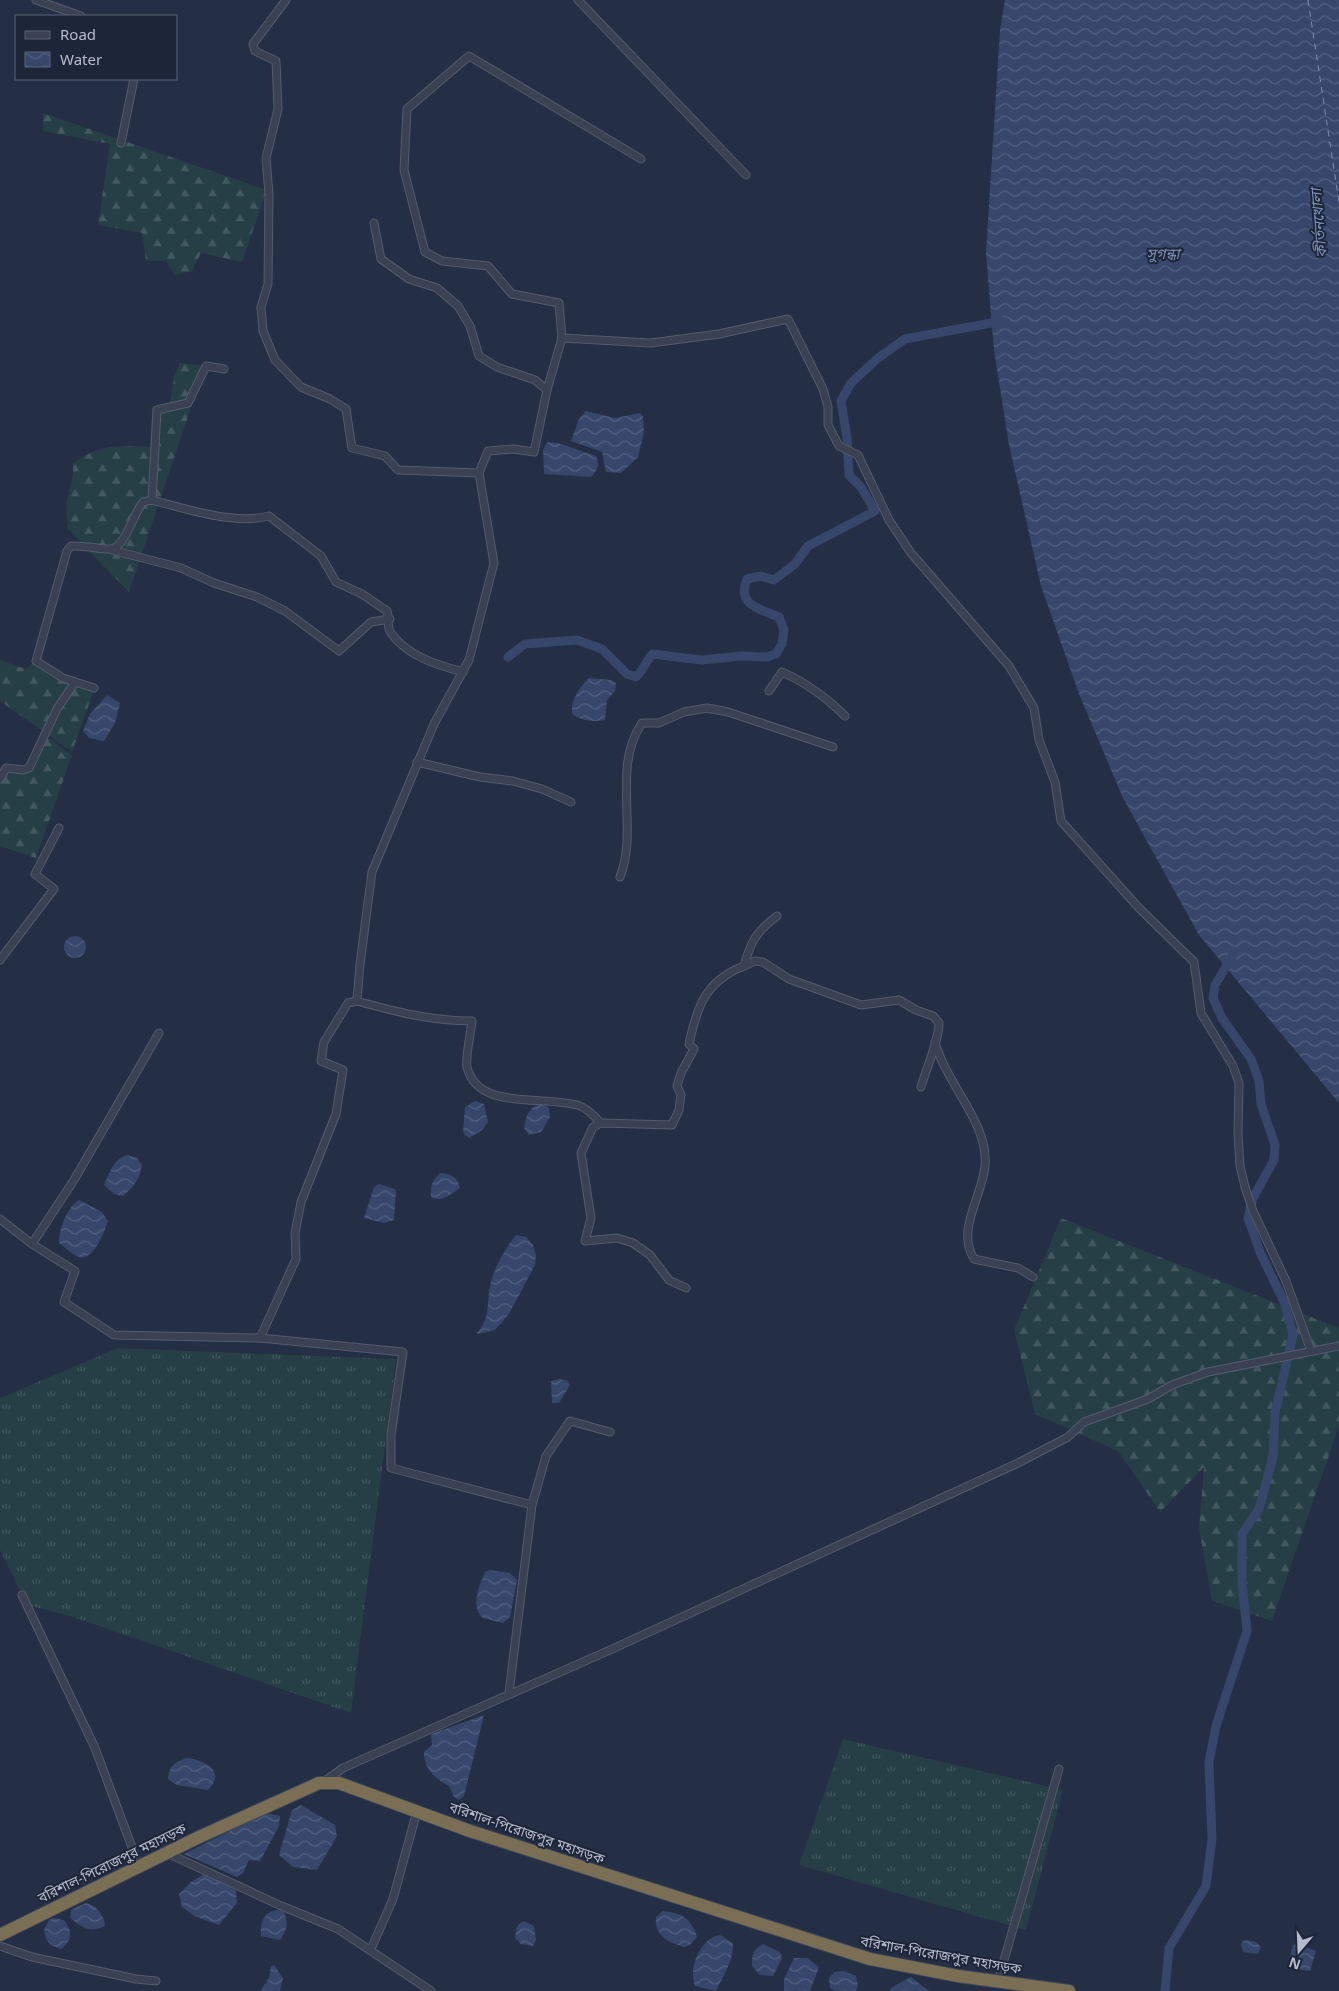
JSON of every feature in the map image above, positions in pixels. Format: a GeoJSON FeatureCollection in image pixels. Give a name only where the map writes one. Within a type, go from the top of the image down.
{"type":"FeatureCollection","features":[{"type":"Feature","properties":{"kind":"highway","name":"বরিশাল-পিরোজপুর মহাসড়ক"},"geometry":{"type":"LineString","coordinates":[[0,1935],[139,1866],[322,1783],[338,1783],[616,1879],[870,1960],[995,1984],[1069,1991]]}},
{"type":"Feature","properties":{"kind":"street"},"geometry":{"type":"LineString","coordinates":[[36,0],[78,15]]}},
{"type":"Feature","properties":{"kind":"street"},"geometry":{"type":"LineString","coordinates":[[286,0],[253,44],[255,51],[276,61],[278,109],[266,158],[269,194],[268,284],[261,307],[263,331],[269,348],[275,360],[301,387],[330,399],[346,409],[352,448],[385,456],[398,470],[479,473]]}},
{"type":"Feature","properties":{"kind":"street"},"geometry":{"type":"LineString","coordinates":[[578,0],[746,175]]}},
{"type":"Feature","properties":{"kind":"street"},"geometry":{"type":"LineString","coordinates":[[358,1001],[360,964],[372,872],[434,724],[469,660],[494,563],[479,473],[488,450],[514,449],[534,452],[547,390],[562,338],[559,304],[512,294],[488,266],[442,261],[425,252],[404,170],[407,109],[469,56],[641,159]]}},
{"type":"Feature","properties":{"kind":"street"},"geometry":{"type":"LineString","coordinates":[[121,143],[134,80]]}},
{"type":"Feature","properties":{"kind":"street"},"geometry":{"type":"LineString","coordinates":[[374,223],[381,260],[409,278],[437,288],[458,306],[470,326],[479,356],[497,367],[535,380],[547,390]]}},
{"type":"Feature","properties":{"kind":"street"},"geometry":{"type":"LineString","coordinates":[[562,338],[651,343],[720,334],[788,319],[823,389],[828,407],[828,425],[839,446],[858,455],[889,520],[911,553],[1009,666],[1034,708],[1039,740],[1055,782],[1061,821],[1140,908],[1194,962],[1201,1013],[1232,1066],[1239,1083],[1238,1133],[1240,1166],[1245,1187],[1253,1210],[1289,1289],[1311,1351]]}},
{"type":"Feature","properties":{"kind":"street"},"geometry":{"type":"LineString","coordinates":[[152,500],[157,410],[188,403],[206,366],[224,369]]}},
{"type":"Feature","properties":{"kind":"street"},"geometry":{"type":"LineString","coordinates":[[112,550],[124,539],[142,502],[152,500],[190,511],[245,520],[269,516],[321,556],[336,582],[362,594],[387,611],[390,619],[388,627],[391,633],[413,653],[442,667],[463,672]]}},
{"type":"Feature","properties":{"kind":"street"},"geometry":{"type":"LineString","coordinates":[[94,688],[63,678],[36,661],[60,570],[71,546],[112,550],[181,568],[214,583],[257,597],[285,611],[339,651],[371,622],[390,619]]}},
{"type":"Feature","properties":{"kind":"street"},"geometry":{"type":"LineString","coordinates":[[768,691],[782,672],[802,681],[822,695],[845,716]]}},
{"type":"Feature","properties":{"kind":"street"},"geometry":{"type":"LineString","coordinates":[[0,779],[6,768],[23,770],[30,768],[58,709],[75,682]]}},
{"type":"Feature","properties":{"kind":"street"},"geometry":{"type":"LineString","coordinates":[[620,878],[626,861],[626,788],[629,757],[634,736],[642,724],[659,723],[684,712],[707,708],[728,712],[833,747]]}},
{"type":"Feature","properties":{"kind":"street"},"geometry":{"type":"LineString","coordinates":[[417,762],[480,777],[513,781],[542,789],[571,802]]}},
{"type":"Feature","properties":{"kind":"street"},"geometry":{"type":"LineString","coordinates":[[0,960],[54,889],[35,874],[59,828]]}},
{"type":"Feature","properties":{"kind":"street"},"geometry":{"type":"LineString","coordinates":[[744,966],[749,946],[760,929],[777,916]]}},
{"type":"Feature","properties":{"kind":"street"},"geometry":{"type":"LineString","coordinates":[[686,1288],[669,1280],[650,1256],[633,1243],[618,1238],[585,1241],[591,1218],[581,1153],[593,1127],[601,1123],[672,1125],[676,1121],[681,1095],[677,1086],[681,1073],[694,1049],[689,1044],[697,1010],[707,992],[727,972],[755,961],[764,962],[790,979],[861,1005],[899,1000],[916,1010],[933,1016],[939,1023],[936,1042],[921,1087]]}},
{"type":"Feature","properties":{"kind":"street"},"geometry":{"type":"LineString","coordinates":[[260,1338],[296,1260],[295,1233],[301,1202],[336,1114],[343,1070],[321,1061],[324,1042],[348,1003],[358,1001],[404,1015],[449,1021],[472,1020],[466,1064],[470,1075],[480,1090],[508,1099],[552,1100],[582,1106],[601,1123]]}},
{"type":"Feature","properties":{"kind":"street"},"geometry":{"type":"LineString","coordinates":[[32,1244],[74,1180],[159,1033]]}},
{"type":"Feature","properties":{"kind":"street"},"geometry":{"type":"LineString","coordinates":[[936,1042],[945,1069],[971,1115],[984,1148],[985,1166],[968,1229],[967,1247],[974,1259],[1018,1268],[1033,1278]]}},
{"type":"Feature","properties":{"kind":"street"},"geometry":{"type":"LineString","coordinates":[[0,1219],[32,1244],[76,1271],[64,1302],[114,1335],[260,1338],[403,1352],[390,1435],[391,1468],[532,1505]]}},
{"type":"Feature","properties":{"kind":"street"},"geometry":{"type":"LineString","coordinates":[[322,1783],[344,1768],[509,1693],[610,1650],[1010,1467],[1068,1437],[1084,1422],[1148,1399],[1172,1385],[1208,1372],[1339,1346]]}},
{"type":"Feature","properties":{"kind":"street"},"geometry":{"type":"LineString","coordinates":[[509,1693],[532,1505],[546,1456],[570,1421],[610,1432]]}},
{"type":"Feature","properties":{"kind":"street"},"geometry":{"type":"LineString","coordinates":[[22,1595],[95,1748],[139,1866]]}},
{"type":"Feature","properties":{"kind":"street"},"geometry":{"type":"LineString","coordinates":[[995,1984],[1058,1769]]}},
{"type":"Feature","properties":{"kind":"street"},"geometry":{"type":"LineString","coordinates":[[371,1949],[392,1899],[417,1811]]}},
{"type":"Feature","properties":{"kind":"street"},"geometry":{"type":"LineString","coordinates":[[167,1853],[279,1905],[338,1929],[371,1949],[431,1991]]}},
{"type":"Feature","properties":{"kind":"street"},"geometry":{"type":"LineString","coordinates":[[0,1946],[32,1957],[136,1979],[156,1981]]}},
{"type":"Feature","properties":{"kind":"green space"},"geometry":{"type":"Polygon","coordinates":[[[43,113],[267,190],[242,262],[201,253],[192,271],[174,275],[166,261],[146,261],[142,233],[98,225],[110,144],[43,131],[43,113]]]}},
{"type":"Feature","properties":{"kind":"green space"},"geometry":{"type":"Polygon","coordinates":[[[180,363],[205,366],[129,592],[68,529],[66,504],[73,475],[73,464],[82,457],[100,449],[119,446],[150,447],[152,407],[170,403],[174,377],[180,363]]]}},
{"type":"Feature","properties":{"kind":"green space"},"geometry":{"type":"Polygon","coordinates":[[[0,660],[26,669],[34,662],[94,690],[72,752],[0,701],[0,660]]]}},
{"type":"Feature","properties":{"kind":"green space"},"geometry":{"type":"Polygon","coordinates":[[[47,737],[72,755],[36,858],[0,846],[0,784],[8,771],[29,773],[47,737]]]}},
{"type":"Feature","properties":{"kind":"green space"},"geometry":{"type":"Polygon","coordinates":[[[1061,1218],[1339,1328],[1339,1426],[1272,1621],[1212,1601],[1199,1528],[1204,1467],[1160,1512],[1118,1451],[1035,1414],[1014,1330],[1061,1218]]]}},
{"type":"Feature","properties":{"kind":"green space"},"geometry":{"type":"Polygon","coordinates":[[[118,1348],[396,1359],[351,1713],[73,1617],[27,1605],[0,1550],[0,1398],[118,1348]]]}},
{"type":"Feature","properties":{"kind":"green space"},"geometry":{"type":"Polygon","coordinates":[[[843,1739],[1063,1790],[1026,1930],[799,1865],[843,1739]]]}},
{"type":"Feature","properties":{"kind":"water","name":"সুগন্ধা"},"geometry":{"type":"Polygon","coordinates":[[[1005,0],[1339,0],[1339,1103],[1199,935],[1123,798],[1079,694],[1041,586],[1009,445],[994,350],[986,253],[1000,30],[1005,0]]]}},
{"type":"Feature","properties":{"kind":"water"},"geometry":{"type":"Polygon","coordinates":[[[586,411],[615,418],[640,413],[643,416],[644,432],[638,457],[621,473],[606,472],[602,452],[571,441],[579,419],[586,411]]]}},
{"type":"Feature","properties":{"kind":"water"},"geometry":{"type":"Polygon","coordinates":[[[547,442],[558,443],[596,456],[598,462],[597,469],[591,477],[544,474],[543,450],[547,442]]]}},
{"type":"Feature","properties":{"kind":"water"},"geometry":{"type":"Polygon","coordinates":[[[589,678],[611,680],[616,683],[615,691],[607,700],[605,720],[587,720],[572,714],[576,694],[589,678]]]}},
{"type":"Feature","properties":{"kind":"water"},"geometry":{"type":"Polygon","coordinates":[[[107,695],[120,703],[115,723],[104,741],[89,738],[83,731],[90,714],[107,695]]]}},
{"type":"Feature","properties":{"kind":"water"},"geometry":{"type":"Polygon","coordinates":[[[71,936],[79,936],[86,943],[86,951],[79,958],[71,958],[64,951],[64,943],[71,936]]]}},
{"type":"Feature","properties":{"kind":"water"},"geometry":{"type":"Polygon","coordinates":[[[475,1101],[484,1104],[488,1122],[482,1130],[469,1138],[463,1131],[465,1107],[475,1101]]]}},
{"type":"Feature","properties":{"kind":"water"},"geometry":{"type":"Polygon","coordinates":[[[542,1103],[549,1108],[550,1117],[541,1132],[529,1135],[524,1128],[527,1115],[531,1109],[542,1103]]]}},
{"type":"Feature","properties":{"kind":"water"},"geometry":{"type":"Polygon","coordinates":[[[127,1155],[137,1158],[142,1165],[136,1182],[123,1196],[114,1194],[104,1185],[115,1163],[127,1155]]]}},
{"type":"Feature","properties":{"kind":"water"},"geometry":{"type":"Polygon","coordinates":[[[440,1173],[453,1177],[458,1181],[460,1188],[446,1197],[435,1199],[431,1197],[431,1187],[433,1181],[440,1173]]]}},
{"type":"Feature","properties":{"kind":"water"},"geometry":{"type":"Polygon","coordinates":[[[379,1184],[395,1189],[396,1192],[394,1220],[384,1223],[364,1218],[374,1187],[379,1184]]]}},
{"type":"Feature","properties":{"kind":"water"},"geometry":{"type":"Polygon","coordinates":[[[79,1200],[102,1212],[108,1221],[98,1245],[89,1255],[84,1257],[74,1255],[59,1243],[64,1219],[79,1200]]]}},
{"type":"Feature","properties":{"kind":"water"},"geometry":{"type":"Polygon","coordinates":[[[516,1235],[526,1237],[533,1245],[536,1255],[535,1265],[509,1314],[495,1330],[478,1334],[486,1318],[490,1285],[495,1270],[516,1235]]]}},
{"type":"Feature","properties":{"kind":"water"},"geometry":{"type":"Polygon","coordinates":[[[560,1379],[568,1381],[570,1385],[559,1403],[552,1403],[551,1381],[560,1379]]]}},
{"type":"Feature","properties":{"kind":"water"},"geometry":{"type":"Polygon","coordinates":[[[489,1570],[510,1573],[517,1580],[510,1617],[503,1623],[483,1618],[477,1608],[478,1590],[485,1572],[489,1570]]]}},
{"type":"Feature","properties":{"kind":"water"},"geometry":{"type":"Polygon","coordinates":[[[484,1715],[464,1796],[459,1800],[454,1797],[449,1786],[439,1780],[428,1768],[424,1752],[432,1745],[431,1734],[484,1715]]]}},
{"type":"Feature","properties":{"kind":"water"},"geometry":{"type":"Polygon","coordinates":[[[187,1758],[206,1764],[214,1772],[213,1783],[208,1790],[177,1785],[168,1779],[171,1767],[187,1758]]]}},
{"type":"Feature","properties":{"kind":"water"},"geometry":{"type":"Polygon","coordinates":[[[301,1805],[335,1825],[337,1836],[317,1870],[293,1867],[279,1855],[292,1810],[301,1805]]]}},
{"type":"Feature","properties":{"kind":"water"},"geometry":{"type":"Polygon","coordinates":[[[266,1813],[280,1816],[279,1826],[260,1861],[249,1860],[243,1873],[237,1877],[184,1854],[266,1813]]]}},
{"type":"Feature","properties":{"kind":"water"},"geometry":{"type":"Polygon","coordinates":[[[204,1874],[221,1880],[236,1891],[237,1903],[219,1925],[194,1916],[182,1907],[179,1894],[191,1882],[204,1874]]]}},
{"type":"Feature","properties":{"kind":"water"},"geometry":{"type":"Polygon","coordinates":[[[86,1903],[99,1911],[105,1926],[95,1929],[82,1927],[70,1917],[71,1910],[86,1903]]]}},
{"type":"Feature","properties":{"kind":"water"},"geometry":{"type":"Polygon","coordinates":[[[277,1910],[284,1912],[286,1920],[286,1930],[280,1940],[261,1936],[263,1919],[268,1913],[277,1910]]]}},
{"type":"Feature","properties":{"kind":"water"},"geometry":{"type":"Polygon","coordinates":[[[663,1911],[681,1915],[689,1921],[697,1937],[690,1945],[684,1947],[678,1945],[660,1934],[657,1929],[656,1917],[663,1911]]]}},
{"type":"Feature","properties":{"kind":"water"},"geometry":{"type":"Polygon","coordinates":[[[54,1918],[64,1920],[70,1932],[68,1942],[61,1949],[47,1940],[44,1930],[49,1920],[54,1918]]]}},
{"type":"Feature","properties":{"kind":"water"},"geometry":{"type":"Polygon","coordinates":[[[524,1921],[534,1926],[536,1940],[533,1946],[521,1944],[515,1938],[518,1926],[524,1921]]]}},
{"type":"Feature","properties":{"kind":"water"},"geometry":{"type":"Polygon","coordinates":[[[720,1935],[733,1943],[732,1956],[725,1974],[716,1991],[695,1986],[693,1971],[697,1955],[707,1942],[713,1937],[720,1935]]]}},
{"type":"Feature","properties":{"kind":"water"},"geometry":{"type":"Polygon","coordinates":[[[1247,1940],[1256,1942],[1261,1947],[1258,1954],[1243,1952],[1241,1944],[1247,1940]]]}},
{"type":"Feature","properties":{"kind":"water"},"geometry":{"type":"Polygon","coordinates":[[[1295,1943],[1316,1951],[1310,1971],[1293,1968],[1290,1962],[1290,1955],[1295,1943]]]}},
{"type":"Feature","properties":{"kind":"water"},"geometry":{"type":"Polygon","coordinates":[[[763,1944],[780,1952],[782,1958],[773,1976],[760,1975],[752,1966],[754,1953],[763,1944]]]}},
{"type":"Feature","properties":{"kind":"water"},"geometry":{"type":"Polygon","coordinates":[[[794,1958],[807,1958],[819,1967],[810,1991],[784,1991],[784,1979],[794,1958]]]}},
{"type":"Feature","properties":{"kind":"water"},"geometry":{"type":"Polygon","coordinates":[[[274,1965],[283,1978],[280,1991],[260,1991],[269,1978],[271,1966],[274,1965]]]}},
{"type":"Feature","properties":{"kind":"water"},"geometry":{"type":"Polygon","coordinates":[[[844,1971],[856,1976],[858,1986],[856,1991],[835,1991],[830,1988],[829,1978],[834,1972],[844,1971]]]}},
{"type":"Feature","properties":{"kind":"water"},"geometry":{"type":"Polygon","coordinates":[[[911,1977],[929,1991],[890,1991],[891,1988],[911,1977]]]}},
{"type":"Feature","properties":{"kind":"waterway"},"geometry":{"type":"LineString","coordinates":[[508,657],[525,644],[577,640],[602,649],[627,674],[636,677],[653,654],[702,660],[741,656],[767,657],[776,654],[782,644],[784,630],[779,617],[752,605],[747,600],[744,588],[747,579],[761,576],[774,580],[795,564],[808,546],[875,511],[861,487],[849,475],[847,438],[841,401],[851,383],[878,358],[905,339],[1002,321]]}},
{"type":"Feature","properties":{"kind":"waterway"},"geometry":{"type":"LineString","coordinates":[[1165,1991],[1169,1948],[1206,1886],[1212,1839],[1209,1762],[1216,1726],[1247,1631],[1242,1582],[1242,1534],[1259,1509],[1273,1457],[1275,1413],[1293,1335],[1285,1304],[1260,1252],[1248,1218],[1253,1198],[1274,1160],[1275,1145],[1261,1104],[1259,1081],[1251,1059],[1222,1018],[1213,998],[1215,985],[1232,957]]}},
{"type":"Feature","properties":{"kind":"ferry route"},"geometry":{"type":"LineString","coordinates":[[1308,0],[1339,202]]}},
{"type":"Feature","properties":{"kind":"water label","name":"কীর্তনখোলা"},"geometry":{"type":"Point","coordinates":[1319,223]}}]}
